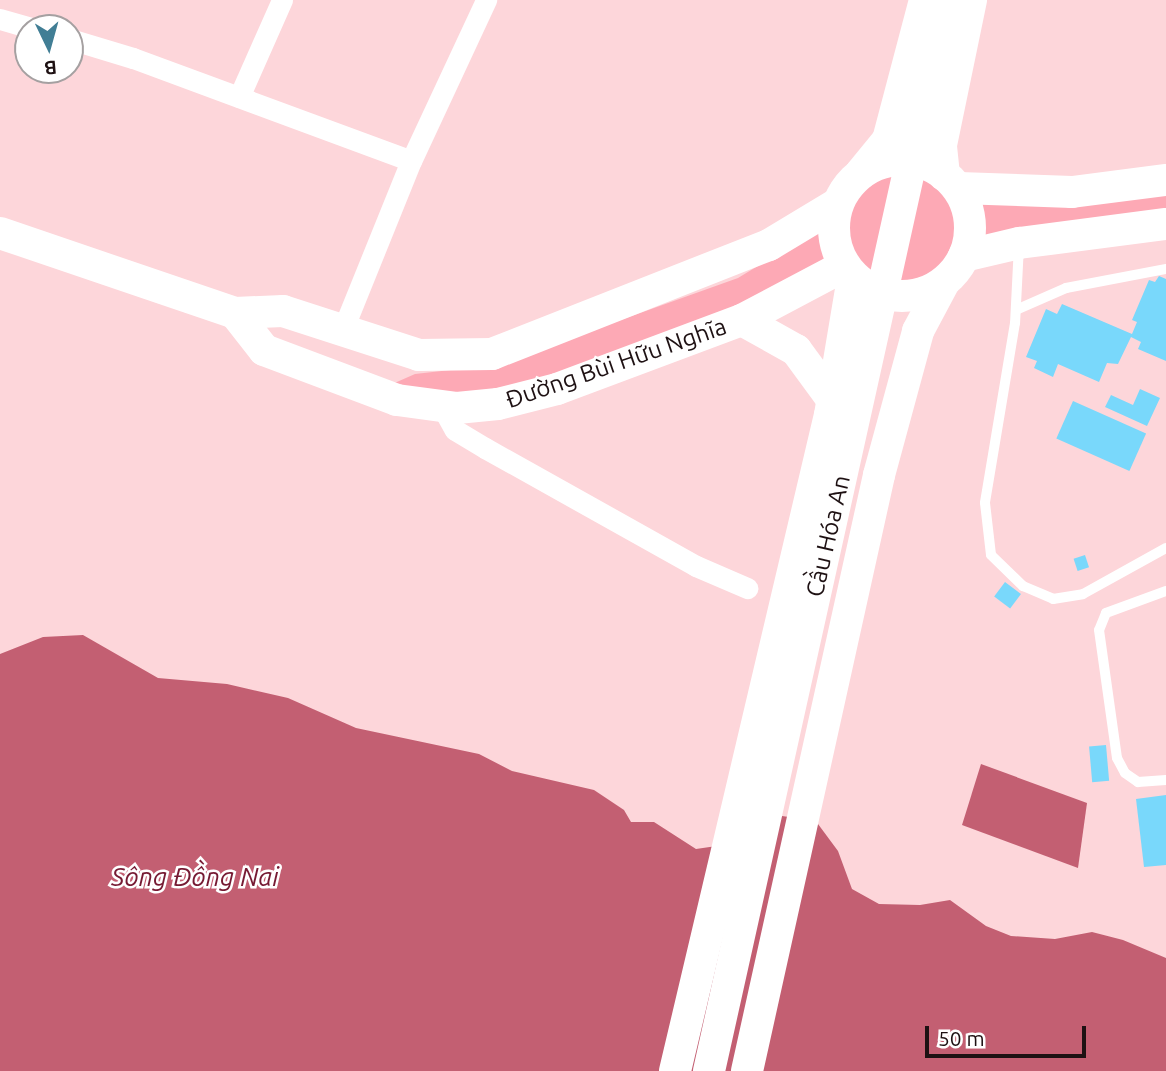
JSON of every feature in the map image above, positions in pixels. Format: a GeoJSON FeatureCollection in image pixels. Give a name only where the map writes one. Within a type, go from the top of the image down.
{"type":"FeatureCollection","features":[{"type":"Feature","properties":{"kind":"main road"},"geometry":{"type":"LineString","coordinates":[[925,0],[888,140],[837,204],[835,247],[848,271],[866,287],[897,296],[922,293],[944,282],[964,256],[970,223],[951,181],[941,145],[971,0]]}},
{"type":"Feature","properties":{"kind":"main road","name":"Cầu Hóa An"},"geometry":{"type":"LineString","coordinates":[[709,1071],[947,0]]}},
{"type":"Feature","properties":{"kind":"main road"},"geometry":{"type":"LineString","coordinates":[[860,174],[880,164],[902,160],[924,164],[951,181],[1072,192],[1166,180]]}},
{"type":"Feature","properties":{"kind":"main road","name":"Đường Bùi Hữu Nghĩa"},"geometry":{"type":"LineString","coordinates":[[0,233],[235,313],[283,311],[341,334],[419,355],[492,354],[769,245],[837,204]]}},
{"type":"Feature","properties":{"kind":"main road"},"geometry":{"type":"LineString","coordinates":[[964,256],[1019,243],[1166,224]]}},
{"type":"Feature","properties":{"kind":"main road","name":"Cầu Hóa An"},"geometry":{"type":"LineString","coordinates":[[675,1071],[831,407],[848,271]]}},
{"type":"Feature","properties":{"kind":"main road","name":"Đường Bùi Hữu Nghĩa"},"geometry":{"type":"LineString","coordinates":[[235,313],[264,350],[397,400],[442,407],[498,404],[557,388],[742,320],[848,271]]}},
{"type":"Feature","properties":{"kind":"main road","name":"Cầu Hóa An"},"geometry":{"type":"LineString","coordinates":[[747,1071],[879,475],[918,331],[944,282]]}},
{"type":"Feature","properties":{"kind":"main road"},"geometry":{"type":"LineString","coordinates":[[742,320],[796,350],[831,407]]}},
{"type":"Feature","properties":{"kind":"street"},"geometry":{"type":"LineString","coordinates":[[239,97],[282,0]]}},
{"type":"Feature","properties":{"kind":"street"},"geometry":{"type":"LineString","coordinates":[[341,334],[411,161],[486,0]]}},
{"type":"Feature","properties":{"kind":"street"},"geometry":{"type":"LineString","coordinates":[[84,44],[239,97],[411,161]]}},
{"type":"Feature","properties":{"kind":"street"},"geometry":{"type":"LineString","coordinates":[[442,407],[455,430],[485,448],[696,566],[747,588]]}},
{"type":"Feature","properties":{"kind":"lane"},"geometry":{"type":"LineString","coordinates":[[1019,243],[1016,310],[985,503],[991,555],[1023,586],[1053,599],[1083,594],[1166,548]]}},
{"type":"Feature","properties":{"kind":"lane"},"geometry":{"type":"LineString","coordinates":[[1016,310],[1066,288],[1166,269]]}},
{"type":"Feature","properties":{"kind":"lane"},"geometry":{"type":"LineString","coordinates":[[1166,590],[1106,613],[1099,630],[1116,758],[1125,773],[1138,782],[1166,780]]}},
{"type":"Feature","properties":{"kind":"shaded area"},"geometry":{"type":"Polygon","coordinates":[[[902,174],[923,178],[941,190],[953,208],[957,229],[953,250],[941,268],[923,280],[902,284],[881,280],[863,268],[851,250],[847,229],[851,208],[863,190],[881,178],[902,174]]]}},
{"type":"Feature","properties":{"kind":"shaded area"},"geometry":{"type":"Polygon","coordinates":[[[1166,191],[1166,212],[981,239],[978,202],[1166,191]]]}},
{"type":"Feature","properties":{"kind":"shaded area"},"geometry":{"type":"Polygon","coordinates":[[[821,228],[829,261],[737,310],[554,377],[457,396],[390,385],[415,374],[495,365],[738,278],[821,228]]]}},
{"type":"Feature","properties":{"kind":"water","name":"Sông Đồng Nai"},"geometry":{"type":"Polygon","coordinates":[[[83,635],[158,678],[227,684],[288,698],[356,728],[479,754],[512,771],[594,790],[624,810],[631,822],[654,822],[696,849],[744,842],[782,816],[809,820],[818,824],[838,851],[852,889],[879,904],[920,905],[950,900],[986,926],[1011,936],[1055,939],[1092,932],[1123,940],[1166,958],[1166,1071],[0,1071],[0,654],[43,637],[83,635]]]}},
{"type":"Feature","properties":{"kind":"water"},"geometry":{"type":"Polygon","coordinates":[[[981,764],[1087,803],[1078,868],[962,825],[981,764]]]}},
{"type":"Feature","properties":{"kind":"building"},"geometry":{"type":"Polygon","coordinates":[[[1159,276],[1166,279],[1166,361],[1138,349],[1141,342],[1131,337],[1118,364],[1107,363],[1099,382],[1058,364],[1053,377],[1034,368],[1037,361],[1026,357],[1046,309],[1057,314],[1062,304],[1132,334],[1137,322],[1132,320],[1149,280],[1155,282],[1159,276]]]}},
{"type":"Feature","properties":{"kind":"building"},"geometry":{"type":"Polygon","coordinates":[[[1140,389],[1160,398],[1147,426],[1105,407],[1111,395],[1133,405],[1140,389]]]}},
{"type":"Feature","properties":{"kind":"building"},"geometry":{"type":"Polygon","coordinates":[[[1073,401],[1146,434],[1129,471],[1056,438],[1073,401]]]}},
{"type":"Feature","properties":{"kind":"building"},"geometry":{"type":"Polygon","coordinates":[[[1085,555],[1089,567],[1078,571],[1074,559],[1085,555]]]}},
{"type":"Feature","properties":{"kind":"building"},"geometry":{"type":"Polygon","coordinates":[[[1005,582],[1021,594],[1010,608],[994,596],[1005,582]]]}},
{"type":"Feature","properties":{"kind":"building"},"geometry":{"type":"Polygon","coordinates":[[[1106,745],[1109,781],[1092,782],[1089,746],[1106,745]]]}},
{"type":"Feature","properties":{"kind":"building"},"geometry":{"type":"Polygon","coordinates":[[[1166,795],[1166,865],[1144,867],[1136,799],[1166,795]]]}}]}
